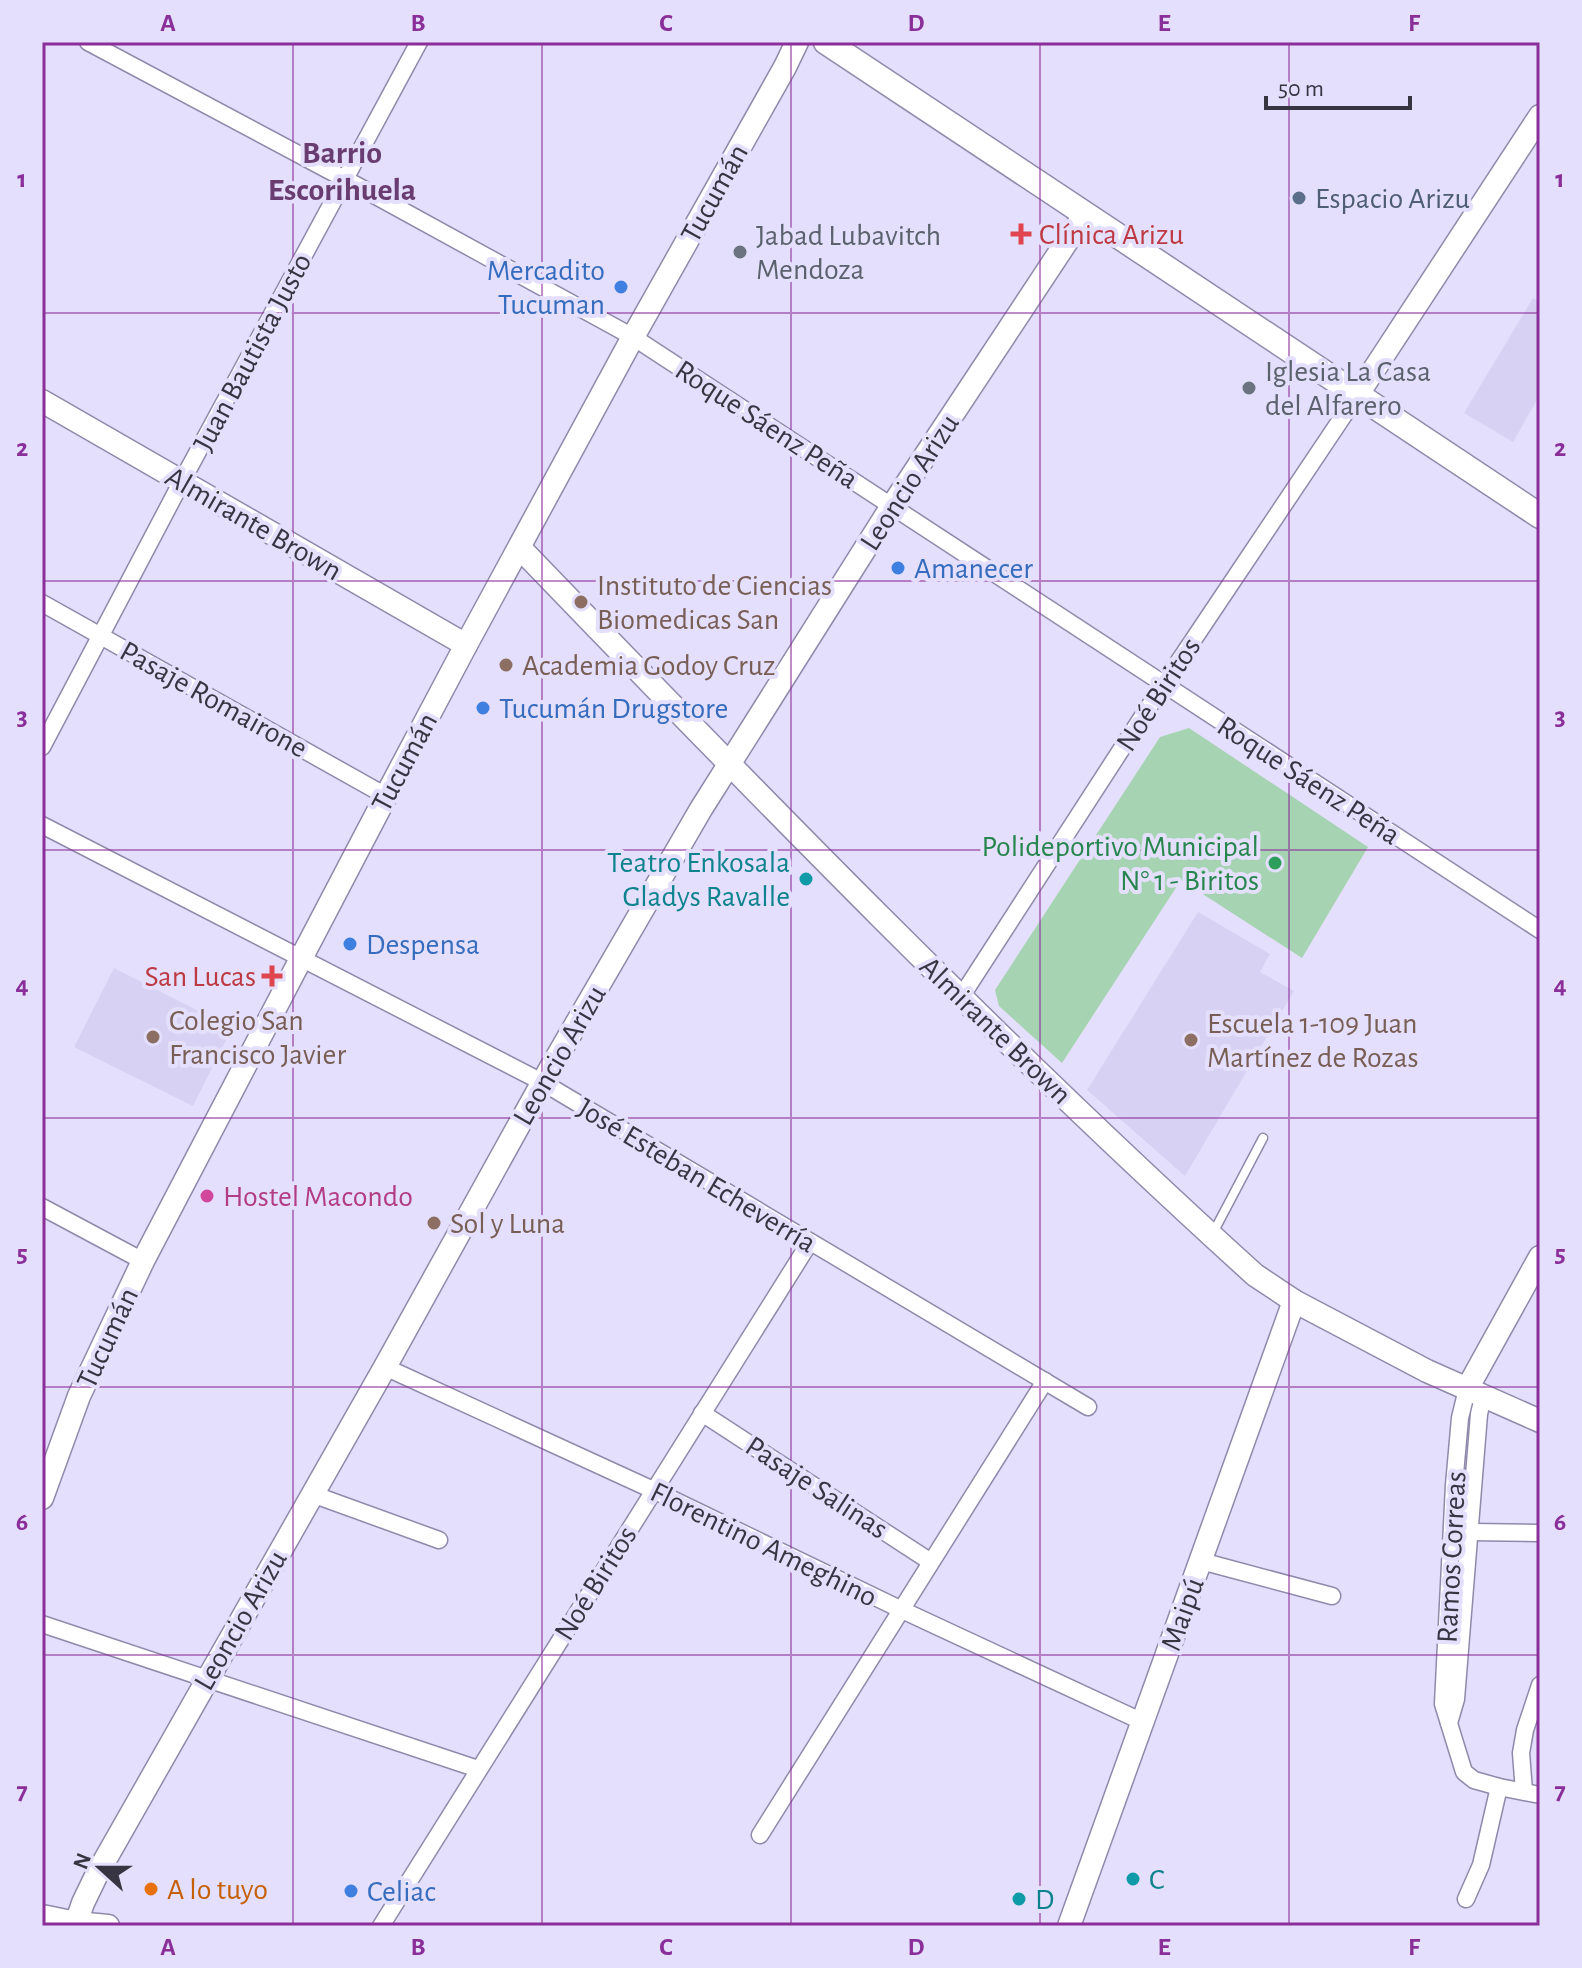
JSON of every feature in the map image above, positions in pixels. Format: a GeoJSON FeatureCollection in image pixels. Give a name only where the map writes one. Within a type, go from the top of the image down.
{"type":"FeatureCollection","features":[{"type":"Feature","properties":{"kind":"main road"},"geometry":{"type":"LineString","coordinates":[[826,42],[1540,516]]}},
{"type":"Feature","properties":{"kind":"street","name":"Roque Sáenz Peña"},"geometry":{"type":"LineString","coordinates":[[88,42],[633,337],[1540,930]]}},
{"type":"Feature","properties":{"kind":"street","name":"Juan Bautista Justo"},"geometry":{"type":"LineString","coordinates":[[42,747],[419,42]]}},
{"type":"Feature","properties":{"kind":"street","name":"Tucumán"},"geometry":{"type":"LineString","coordinates":[[42,1498],[79,1396],[143,1261],[466,645],[797,42]]}},
{"type":"Feature","properties":{"kind":"street"},"geometry":{"type":"LineString","coordinates":[[1358,394],[1540,116]]}},
{"type":"Feature","properties":{"kind":"street","name":"Leoncio Arizu"},"geometry":{"type":"LineString","coordinates":[[76,1924],[89,1888],[206,1679],[385,1367],[542,1082],[728,763],[892,506],[1085,214]]}},
{"type":"Feature","properties":{"kind":"street","name":"Noé Biritos"},"geometry":{"type":"LineString","coordinates":[[961,997],[1163,685],[1358,394]]}},
{"type":"Feature","properties":{"kind":"street","name":"Almirante Brown"},"geometry":{"type":"LineString","coordinates":[[42,401],[466,645]]}},
{"type":"Feature","properties":{"kind":"street","name":"Almirante Brown"},"geometry":{"type":"LineString","coordinates":[[520,548],[961,997],[1265,1284],[1427,1371],[1540,1421]]}},
{"type":"Feature","properties":{"kind":"street","name":"Pasaje Romairone"},"geometry":{"type":"LineString","coordinates":[[42,603],[386,796]]}},
{"type":"Feature","properties":{"kind":"street","name":"José Esteban Echeverría"},"geometry":{"type":"LineString","coordinates":[[42,825],[542,1082],[1088,1407]]}},
{"type":"Feature","properties":{"kind":"street"},"geometry":{"type":"LineString","coordinates":[[42,1207],[143,1261]]}},
{"type":"Feature","properties":{"kind":"street","name":"Noé Biritos"},"geometry":{"type":"LineString","coordinates":[[381,1926],[810,1242]]}},
{"type":"Feature","properties":{"kind":"street"},"geometry":{"type":"LineString","coordinates":[[1475,1393],[1540,1257]]}},
{"type":"Feature","properties":{"kind":"street","name":"Maipú"},"geometry":{"type":"LineString","coordinates":[[1069,1926],[1294,1301]]}},
{"type":"Feature","properties":{"kind":"street","name":"Florentino Ameghino"},"geometry":{"type":"LineString","coordinates":[[385,1367],[1143,1722]]}},
{"type":"Feature","properties":{"kind":"street"},"geometry":{"type":"LineString","coordinates":[[760,1835],[1045,1381]]}},
{"type":"Feature","properties":{"kind":"street","name":"Ramos Correas"},"geometry":{"type":"LineString","coordinates":[[1449,1725],[1456,1699],[1470,1532],[1479,1414],[1475,1393]]}},
{"type":"Feature","properties":{"kind":"street","name":"Ramos Correas"},"geometry":{"type":"LineString","coordinates":[[1475,1393],[1460,1418],[1443,1704],[1464,1772],[1474,1780],[1499,1787]]}},
{"type":"Feature","properties":{"kind":"street","name":"Pasaje Salinas"},"geometry":{"type":"LineString","coordinates":[[702,1413],[931,1562]]}},
{"type":"Feature","properties":{"kind":"street"},"geometry":{"type":"LineString","coordinates":[[312,1494],[439,1540]]}},
{"type":"Feature","properties":{"kind":"street"},"geometry":{"type":"LineString","coordinates":[[1470,1532],[1540,1533]]}},
{"type":"Feature","properties":{"kind":"street"},"geometry":{"type":"LineString","coordinates":[[1201,1561],[1332,1596]]}},
{"type":"Feature","properties":{"kind":"street"},"geometry":{"type":"LineString","coordinates":[[42,1624],[478,1769]]}},
{"type":"Feature","properties":{"kind":"street"},"geometry":{"type":"LineString","coordinates":[[1466,1899],[1481,1865],[1499,1787],[1532,1793],[1521,1753],[1540,1685]]}},
{"type":"Feature","properties":{"kind":"street"},"geometry":{"type":"LineString","coordinates":[[42,1916],[76,1924],[108,1926]]}},
{"type":"Feature","properties":{"kind":"lane"},"geometry":{"type":"LineString","coordinates":[[1211,1236],[1263,1138]]}},
{"type":"Feature","properties":{"kind":"shaded area"},"geometry":{"type":"Polygon","coordinates":[[[1533,298],[1540,302],[1540,395],[1513,442],[1464,413],[1533,298]]]}},
{"type":"Feature","properties":{"kind":"shaded area","name":"Escuela 1-109 Juan Martínez de Rozas"},"geometry":{"type":"Polygon","coordinates":[[[1198,912],[1270,954],[1260,972],[1294,991],[1185,1176],[1087,1090],[1198,912]]]}},
{"type":"Feature","properties":{"kind":"shaded area","name":"Colegio San Francisco Javier"},"geometry":{"type":"Polygon","coordinates":[[[114,968],[232,1028],[193,1106],[74,1047],[114,968]]]}},
{"type":"Feature","properties":{"kind":"green space"},"geometry":{"type":"Polygon","coordinates":[[[1189,728],[1368,847],[1302,958],[1181,880],[1062,1063],[999,1006],[995,990],[1160,737],[1189,728]]]}},
{"type":"Feature","properties":{"kind":"place","name":"Espacio Arizu"},"geometry":{"type":"Point","coordinates":[1299,198]}},
{"type":"Feature","properties":{"kind":"place","name":"Clínica Arizu"},"geometry":{"type":"Point","coordinates":[1021,234]}},
{"type":"Feature","properties":{"kind":"place","name":"Jabad Lubavitch Mendoza"},"geometry":{"type":"Point","coordinates":[740,252]}},
{"type":"Feature","properties":{"kind":"place","name":"Mercadito Tucuman"},"geometry":{"type":"Point","coordinates":[621,287]}},
{"type":"Feature","properties":{"kind":"place","name":"Iglesia La Casa del Alfarero"},"geometry":{"type":"Point","coordinates":[1249,388]}},
{"type":"Feature","properties":{"kind":"place","name":"Amanecer"},"geometry":{"type":"Point","coordinates":[898,568]}},
{"type":"Feature","properties":{"kind":"place","name":"Instituto de Ciencias Biomedicas San"},"geometry":{"type":"Point","coordinates":[581,602]}},
{"type":"Feature","properties":{"kind":"place","name":"Academia Godoy Cruz"},"geometry":{"type":"Point","coordinates":[506,665]}},
{"type":"Feature","properties":{"kind":"place","name":"Tucumán Drugstore"},"geometry":{"type":"Point","coordinates":[483,708]}},
{"type":"Feature","properties":{"kind":"place","name":"Polideportivo Municipal N° 1 - Biritos"},"geometry":{"type":"Point","coordinates":[1275,863]}},
{"type":"Feature","properties":{"kind":"place","name":"Teatro Enkosala Gladys Ravalle"},"geometry":{"type":"Point","coordinates":[806,879]}},
{"type":"Feature","properties":{"kind":"place","name":"Despensa"},"geometry":{"type":"Point","coordinates":[350,944]}},
{"type":"Feature","properties":{"kind":"place","name":"San Lucas"},"geometry":{"type":"Point","coordinates":[272,976]}},
{"type":"Feature","properties":{"kind":"place","name":"Colegio San Francisco Javier"},"geometry":{"type":"Point","coordinates":[153,1037]}},
{"type":"Feature","properties":{"kind":"place","name":"Escuela 1-109 Juan Martínez de Rozas"},"geometry":{"type":"Point","coordinates":[1191,1040]}},
{"type":"Feature","properties":{"kind":"place","name":"Hostel Macondo"},"geometry":{"type":"Point","coordinates":[207,1196]}},
{"type":"Feature","properties":{"kind":"place","name":"Sol y Luna"},"geometry":{"type":"Point","coordinates":[434,1223]}},
{"type":"Feature","properties":{"kind":"place","name":"C"},"geometry":{"type":"Point","coordinates":[1133,1879]}},
{"type":"Feature","properties":{"kind":"place","name":"A lo tuyo"},"geometry":{"type":"Point","coordinates":[151,1889]}},
{"type":"Feature","properties":{"kind":"place","name":"Celiac"},"geometry":{"type":"Point","coordinates":[351,1891]}},
{"type":"Feature","properties":{"kind":"place","name":"D"},"geometry":{"type":"Point","coordinates":[1019,1899]}},
{"type":"Feature","properties":{"kind":"district","name":"Barrio Escorihuela"},"geometry":{"type":"Point","coordinates":[342,170]}}]}
